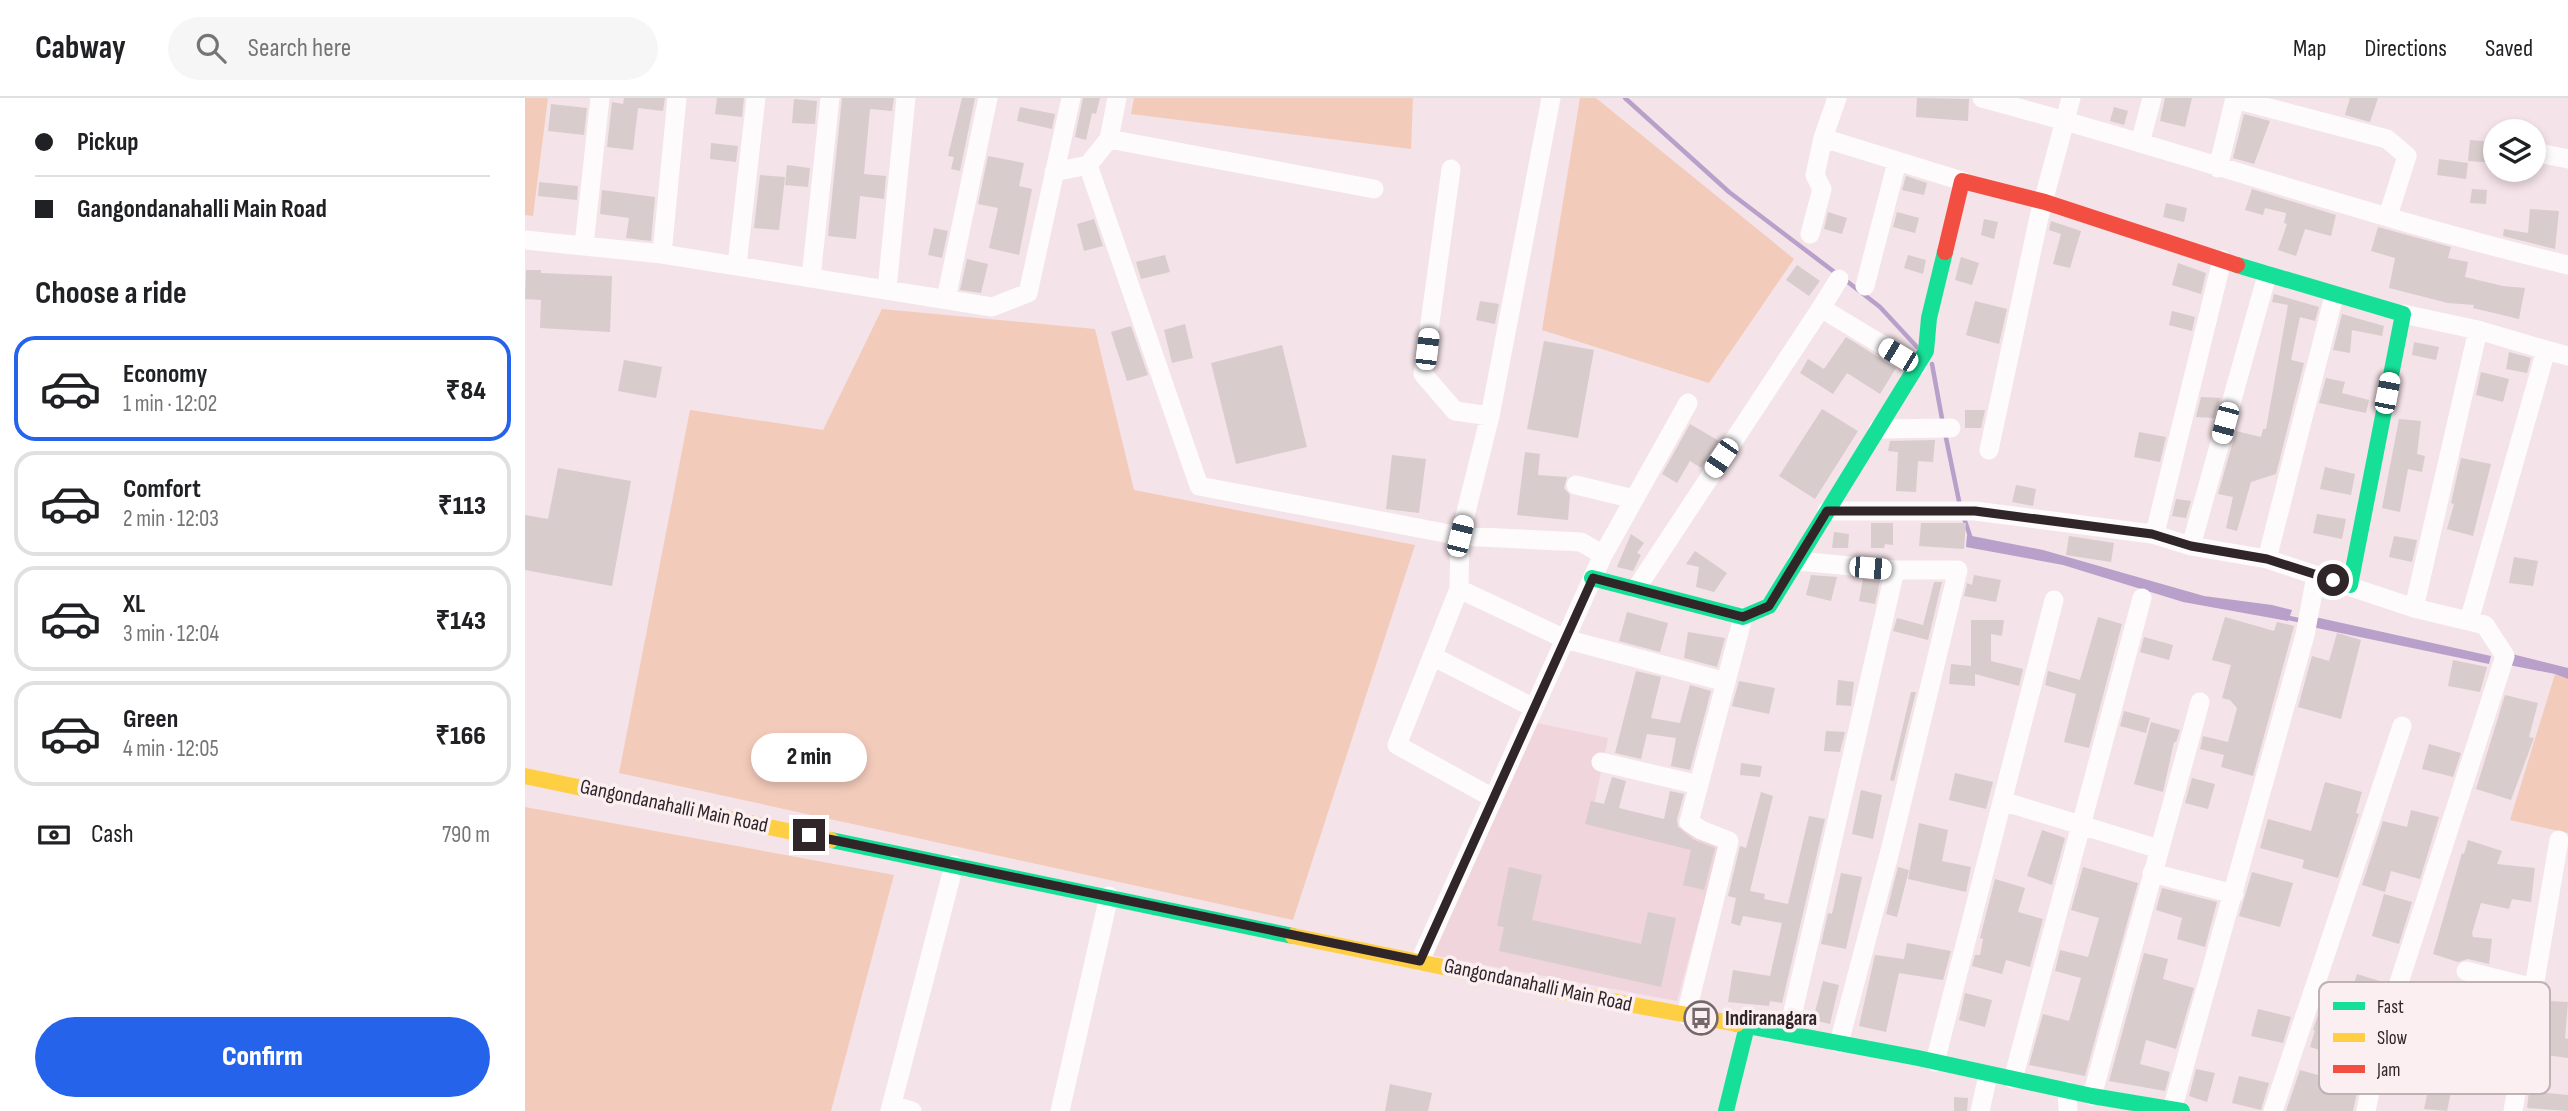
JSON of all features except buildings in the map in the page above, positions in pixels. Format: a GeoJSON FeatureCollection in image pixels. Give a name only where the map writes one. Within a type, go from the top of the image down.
{"type":"FeatureCollection","features":[{"type":"Feature","properties":{"kind":"street"},"geometry":{"type":"LineString","coordinates":[[584,245],[600,98]]}},
{"type":"Feature","properties":{"kind":"street"},"geometry":{"type":"LineString","coordinates":[[662,254],[677,98]]}},
{"type":"Feature","properties":{"kind":"street"},"geometry":{"type":"LineString","coordinates":[[737,265],[756,98]]}},
{"type":"Feature","properties":{"kind":"street"},"geometry":{"type":"LineString","coordinates":[[811,278],[830,98]]}},
{"type":"Feature","properties":{"kind":"street"},"geometry":{"type":"LineString","coordinates":[[887,289],[906,98]]}},
{"type":"Feature","properties":{"kind":"street"},"geometry":{"type":"LineString","coordinates":[[946,299],[988,98]]}},
{"type":"Feature","properties":{"kind":"street"},"geometry":{"type":"LineString","coordinates":[[525,240],[662,254],[992,307],[1028,293],[1071,98]]}},
{"type":"Feature","properties":{"kind":"street"},"geometry":{"type":"LineString","coordinates":[[1054,172],[1088,165],[1108,139],[1117,98]]}},
{"type":"Feature","properties":{"kind":"street"},"geometry":{"type":"LineString","coordinates":[[1493,798],[1397,745],[1459,589],[1460,536],[1490,416],[1551,98]]}},
{"type":"Feature","properties":{"kind":"street"},"geometry":{"type":"LineString","coordinates":[[1811,234],[1822,189],[1815,174],[1823,138],[1837,98]]}},
{"type":"Feature","properties":{"kind":"street"},"geometry":{"type":"LineString","coordinates":[[1989,450],[2039,217],[2071,98]]}},
{"type":"Feature","properties":{"kind":"street"},"geometry":{"type":"LineString","coordinates":[[2140,143],[2153,98]]}},
{"type":"Feature","properties":{"kind":"street"},"geometry":{"type":"LineString","coordinates":[[1992,99],[2218,168],[2568,265]]}},
{"type":"Feature","properties":{"kind":"street"},"geometry":{"type":"LineString","coordinates":[[2218,168],[2235,99],[2387,139],[2407,156],[2388,216]]}},
{"type":"Feature","properties":{"kind":"street"},"geometry":{"type":"LineString","coordinates":[[1823,138],[1962,181],[2045,202],[2334,296],[2478,330],[2568,356]]}},
{"type":"Feature","properties":{"kind":"street"},"geometry":{"type":"LineString","coordinates":[[1108,139],[1374,189]]}},
{"type":"Feature","properties":{"kind":"street"},"geometry":{"type":"LineString","coordinates":[[2546,154],[2568,159]]}},
{"type":"Feature","properties":{"kind":"street"},"geometry":{"type":"LineString","coordinates":[[1865,286],[1897,162]]}},
{"type":"Feature","properties":{"kind":"street"},"geometry":{"type":"LineString","coordinates":[[1088,165],[1199,486],[1460,536],[1581,542],[1603,555]]}},
{"type":"Feature","properties":{"kind":"street"},"geometry":{"type":"LineString","coordinates":[[1451,169],[1423,374],[1455,411],[1490,416]]}},
{"type":"Feature","properties":{"kind":"street"},"geometry":{"type":"LineString","coordinates":[[1593,578],[1743,617],[1769,606],[1927,351],[1929,318],[1962,181]]}},
{"type":"Feature","properties":{"kind":"street"},"geometry":{"type":"LineString","coordinates":[[2152,534],[2157,525],[2223,260]]}},
{"type":"Feature","properties":{"kind":"street"},"geometry":{"type":"LineString","coordinates":[[2191,546],[2267,275]]}},
{"type":"Feature","properties":{"kind":"street"},"geometry":{"type":"LineString","coordinates":[[1636,589],[1839,279]]}},
{"type":"Feature","properties":{"kind":"street"},"geometry":{"type":"LineString","coordinates":[[2267,559],[2334,296]]}},
{"type":"Feature","properties":{"kind":"street"},"geometry":{"type":"LineString","coordinates":[[1821,308],[1917,366]]}},
{"type":"Feature","properties":{"kind":"street"},"geometry":{"type":"LineString","coordinates":[[2350,585],[2403,314]]}},
{"type":"Feature","properties":{"kind":"street"},"geometry":{"type":"LineString","coordinates":[[2414,608],[2478,330]]}},
{"type":"Feature","properties":{"kind":"street"},"geometry":{"type":"LineString","coordinates":[[2469,621],[2546,350]]}},
{"type":"Feature","properties":{"kind":"street"},"geometry":{"type":"LineString","coordinates":[[1420,961],[1603,555],[1688,404]]}},
{"type":"Feature","properties":{"kind":"street"},"geometry":{"type":"LineString","coordinates":[[1878,429],[1951,428]]}},
{"type":"Feature","properties":{"kind":"street"},"geometry":{"type":"LineString","coordinates":[[1576,485],[1634,499]]}},
{"type":"Feature","properties":{"kind":"street"},"geometry":{"type":"LineString","coordinates":[[1827,511],[1975,511],[2152,534],[2191,546],[2267,559],[2414,608],[2485,625],[2505,656],[2399,982]]}},
{"type":"Feature","properties":{"kind":"street"},"geometry":{"type":"LineString","coordinates":[[1797,561],[1895,570],[1958,570],[1890,851],[1839,1043]]}},
{"type":"Feature","properties":{"kind":"street"},"geometry":{"type":"LineString","coordinates":[[1788,1033],[1895,570]]}},
{"type":"Feature","properties":{"kind":"street"},"geometry":{"type":"LineString","coordinates":[[2177,1110],[2305,635],[2316,576]]}},
{"type":"Feature","properties":{"kind":"street"},"geometry":{"type":"LineString","coordinates":[[1459,589],[1565,639],[1726,682]]}},
{"type":"Feature","properties":{"kind":"street"},"geometry":{"type":"LineString","coordinates":[[2013,1079],[2142,598]]}},
{"type":"Feature","properties":{"kind":"street"},"geometry":{"type":"LineString","coordinates":[[1935,1062],[2054,600]]}},
{"type":"Feature","properties":{"kind":"street"},"geometry":{"type":"LineString","coordinates":[[1686,1015],[1729,841],[1689,822],[1743,617]]}},
{"type":"Feature","properties":{"kind":"street"},"geometry":{"type":"LineString","coordinates":[[1432,656],[1534,708]]}},
{"type":"Feature","properties":{"kind":"street"},"geometry":{"type":"LineString","coordinates":[[2092,1096],[2200,702]]}},
{"type":"Feature","properties":{"kind":"street"},"geometry":{"type":"LineString","coordinates":[[2273,1111],[2402,726]]}},
{"type":"Feature","properties":{"kind":"street"},"geometry":{"type":"LineString","coordinates":[[1601,762],[1699,785]]}},
{"type":"Feature","properties":{"kind":"street","name":"Gangondanahalli Main Road"},"geometry":{"type":"LineString","coordinates":[[525,776],[1686,1015],[1935,1062],[2142,1109],[2177,1110]]}},
{"type":"Feature","properties":{"kind":"street"},"geometry":{"type":"LineString","coordinates":[[2002,801],[2159,849]]}},
{"type":"Feature","properties":{"kind":"street"},"geometry":{"type":"LineString","coordinates":[[2536,982],[2559,840]]}},
{"type":"Feature","properties":{"kind":"street"},"geometry":{"type":"LineString","coordinates":[[912,1111],[891,1108],[954,865]]}},
{"type":"Feature","properties":{"kind":"street"},"geometry":{"type":"LineString","coordinates":[[2152,873],[2234,894]]}},
{"type":"Feature","properties":{"kind":"street"},"geometry":{"type":"LineString","coordinates":[[1060,1111],[1109,896]]}},
{"type":"Feature","properties":{"kind":"street"},"geometry":{"type":"LineString","coordinates":[[2466,971],[2511,982]]}},
{"type":"Feature","properties":{"kind":"street"},"geometry":{"type":"LineString","coordinates":[[1726,1111],[1747,1026]]}},
{"type":"Feature","properties":{"kind":"street"},"geometry":{"type":"LineString","coordinates":[[1980,1111],[1988,1075]]}},
{"type":"Feature","properties":{"kind":"street"},"geometry":{"type":"LineString","coordinates":[[2067,1091],[2068,1111]]}},
{"type":"Feature","properties":{"kind":"shaded area"},"geometry":{"type":"Polygon","coordinates":[[[525,98],[548,98],[533,216],[525,215],[525,98]]]}},
{"type":"Feature","properties":{"kind":"shaded area"},"geometry":{"type":"Polygon","coordinates":[[[1134,98],[1413,98],[1411,149],[1131,114],[1134,98]]]}},
{"type":"Feature","properties":{"kind":"shaded area"},"geometry":{"type":"Polygon","coordinates":[[[1580,98],[1596,98],[1794,259],[1709,383],[1542,330],[1580,98]]]}},
{"type":"Feature","properties":{"kind":"shaded area"},"geometry":{"type":"Polygon","coordinates":[[[882,309],[1095,329],[1134,490],[1415,545],[1293,920],[619,773],[690,410],[823,430],[882,309]]]}},
{"type":"Feature","properties":{"kind":"shaded area"},"geometry":{"type":"Polygon","coordinates":[[[1967,535],[2043,550],[2204,596],[2292,610],[2288,621],[2183,602],[2063,565],[1966,547],[1967,535]]]}},
{"type":"Feature","properties":{"kind":"shaded area"},"geometry":{"type":"Polygon","coordinates":[[[2315,617],[2491,656],[2489,664],[2312,627],[2315,617]]]}},
{"type":"Feature","properties":{"kind":"shaded area"},"geometry":{"type":"Polygon","coordinates":[[[2512,654],[2568,668],[2568,679],[2509,665],[2512,654]]]}},
{"type":"Feature","properties":{"kind":"shaded area"},"geometry":{"type":"Polygon","coordinates":[[[2555,674],[2568,679],[2568,833],[2510,820],[2555,674]]]}},
{"type":"Feature","properties":{"kind":"shaded area"},"geometry":{"type":"Polygon","coordinates":[[[1532,722],[1608,738],[1594,805],[1722,838],[1677,1001],[1426,954],[1532,722]]]}},
{"type":"Feature","properties":{"kind":"shaded area"},"geometry":{"type":"Polygon","coordinates":[[[525,807],[894,875],[831,1111],[525,1111],[525,807]]]}},
{"type":"Feature","properties":{"kind":"waterway"},"geometry":{"type":"LineString","coordinates":[[1625,98],[1729,192],[1837,274]]}},
{"type":"Feature","properties":{"kind":"waterway"},"geometry":{"type":"LineString","coordinates":[[1844,279],[1880,307],[1917,347]]}},
{"type":"Feature","properties":{"kind":"waterway"},"geometry":{"type":"LineString","coordinates":[[1932,364],[1943,424]]}},
{"type":"Feature","properties":{"kind":"waterway"},"geometry":{"type":"LineString","coordinates":[[1945,433],[1960,506]]}},
{"type":"Feature","properties":{"kind":"waterway"},"geometry":{"type":"LineString","coordinates":[[1964,518],[1971,539]]}},
{"type":"Feature","properties":{"kind":"waterway"},"geometry":{"type":"LineString","coordinates":[[2284,617],[2303,621]]}},
{"type":"Feature","properties":{"kind":"traffic: fast"},"geometry":{"type":"LineString","coordinates":[[1592,578],[1743,617],[1769,606],[1926,351],[1929,318],[1945,252]]}},
{"type":"Feature","properties":{"kind":"traffic: fast"},"geometry":{"type":"LineString","coordinates":[[2237,265],[2403,314],[2350,585]]}},
{"type":"Feature","properties":{"kind":"traffic: fast"},"geometry":{"type":"LineString","coordinates":[[831,840],[1293,936]]}},
{"type":"Feature","properties":{"kind":"traffic: fast"},"geometry":{"type":"LineString","coordinates":[[1737,1024],[1918,1058],[2092,1096],[2182,1111]]}},
{"type":"Feature","properties":{"kind":"traffic: fast"},"geometry":{"type":"LineString","coordinates":[[1726,1111],[1747,1026]]}},
{"type":"Feature","properties":{"kind":"traffic: slow"},"geometry":{"type":"LineString","coordinates":[[525,776],[831,840]]}},
{"type":"Feature","properties":{"kind":"traffic: slow"},"geometry":{"type":"LineString","coordinates":[[1293,936],[1579,995],[1737,1024]]}},
{"type":"Feature","properties":{"kind":"traffic: jam"},"geometry":{"type":"LineString","coordinates":[[1945,252],[1962,181],[2045,202],[2237,265]]}},
{"type":"Feature","properties":{"kind":"place","name":"Indiranagara"},"geometry":{"type":"Point","coordinates":[1701,1018]}},
{"type":"Feature","properties":{"kind":"route"},"geometry":{"type":"LineString","coordinates":[[809,835],[1420,961],[1593,578],[1743,617],[1769,606],[1827,511],[1975,511],[2152,534],[2191,546],[2267,559],[2333,580]]}}]}
